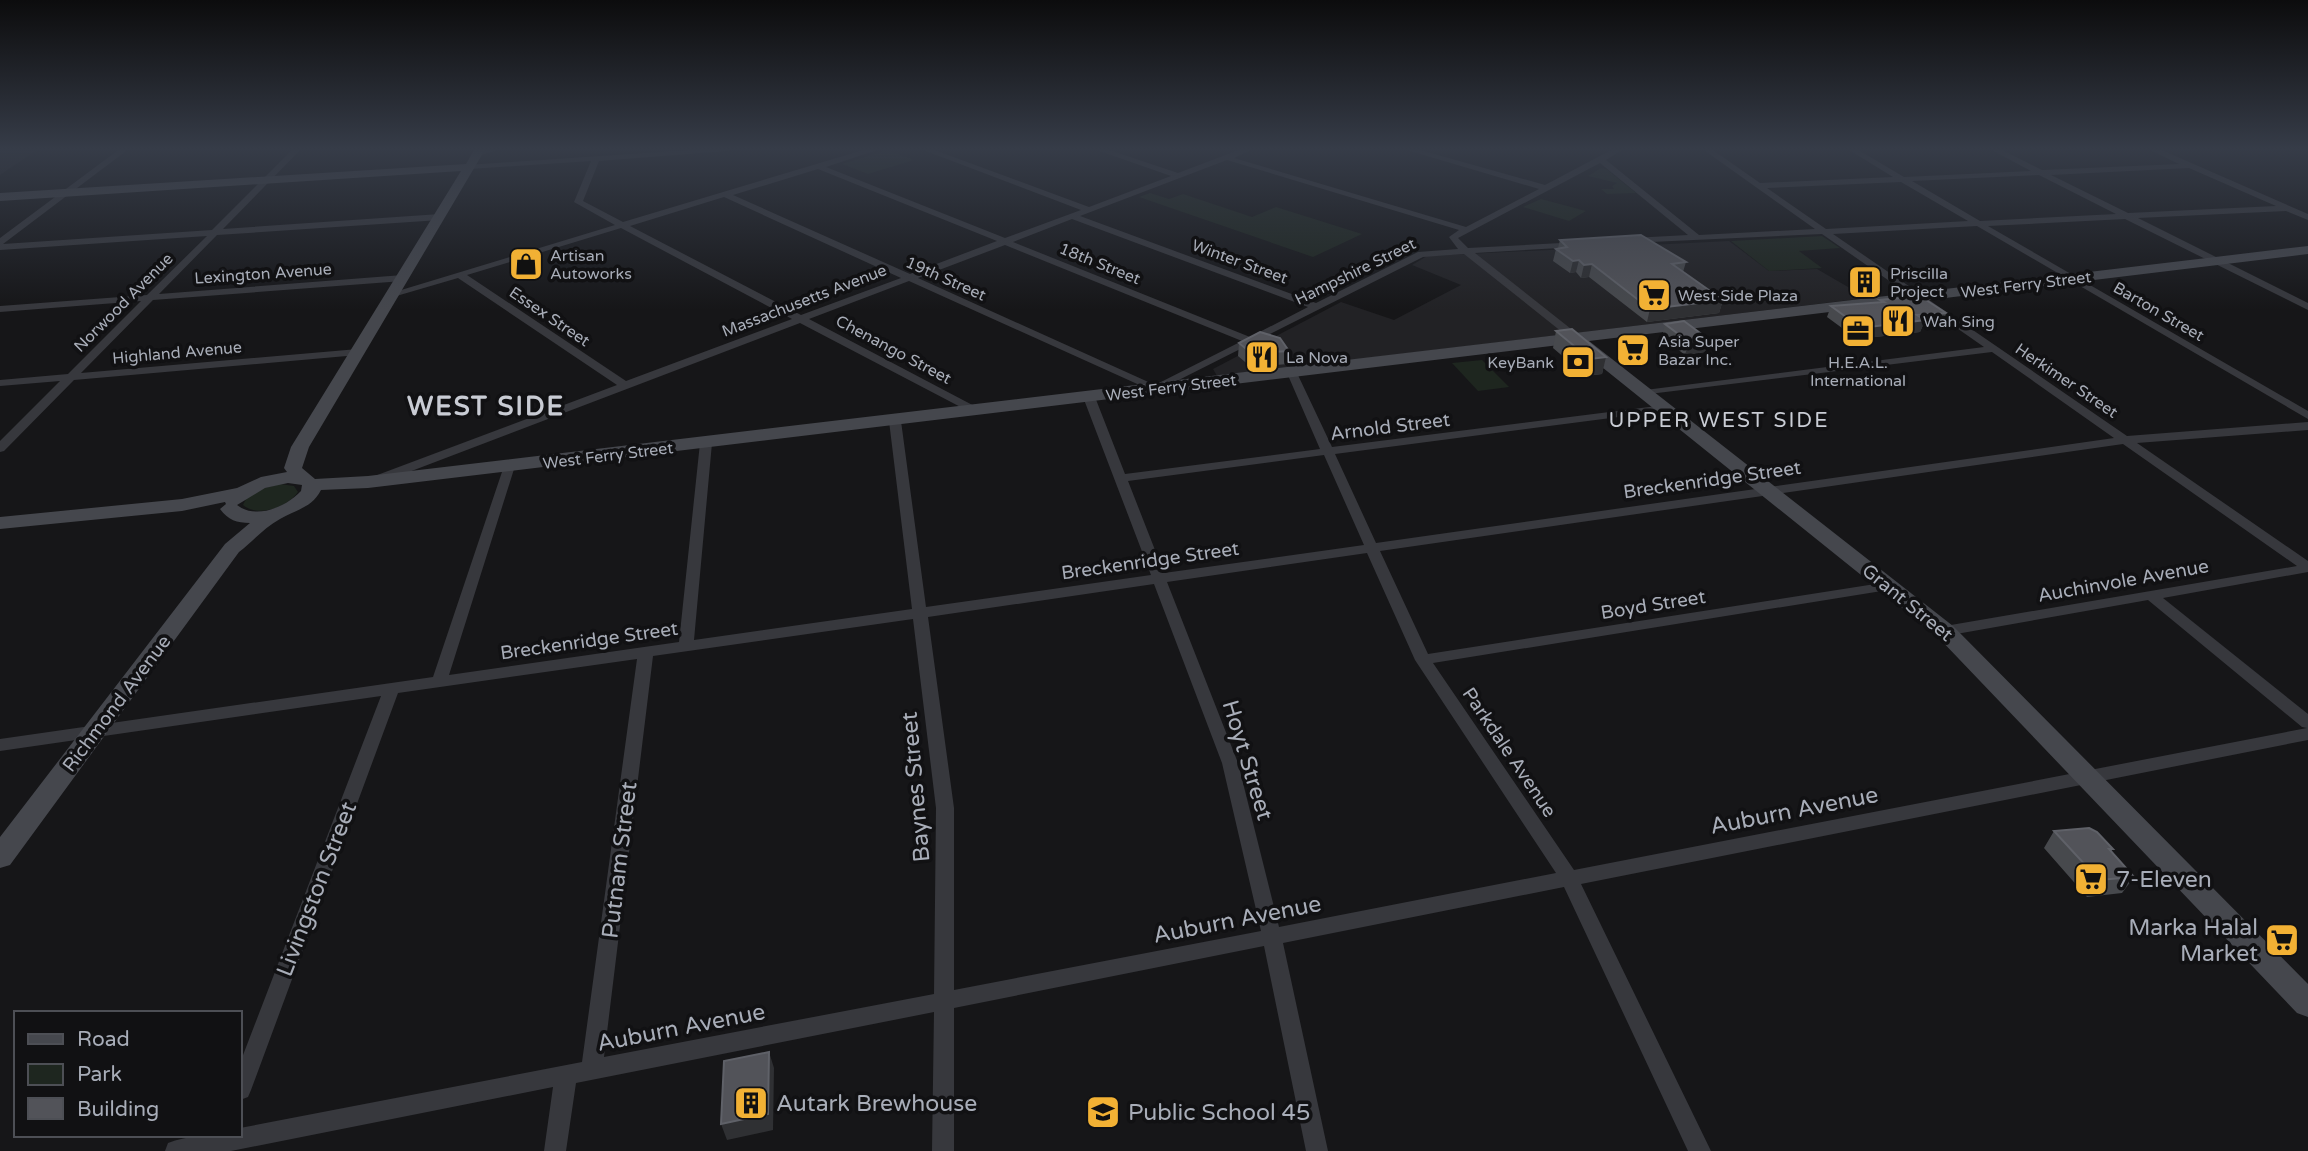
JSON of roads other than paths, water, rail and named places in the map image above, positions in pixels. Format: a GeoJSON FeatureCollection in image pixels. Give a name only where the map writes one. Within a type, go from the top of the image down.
{"type":"FeatureCollection","features":[{"type":"Feature","properties":{"kind":"street"},"geometry":{"type":"LineString","coordinates":[[0,242],[54,202]]}},
{"type":"Feature","properties":{"kind":"street","name":"Norwood Avenue"},"geometry":{"type":"LineString","coordinates":[[0,448],[245,202]]}},
{"type":"Feature","properties":{"kind":"street"},"geometry":{"type":"LineString","coordinates":[[235,513],[233,500],[279,470],[300,447],[449,202]]}},
{"type":"Feature","properties":{"kind":"street","name":"Chenango Street"},"geometry":{"type":"LineString","coordinates":[[578,202],[976,411]]}},
{"type":"Feature","properties":{"kind":"street"},"geometry":{"type":"LineString","coordinates":[[393,294],[703,202]]}},
{"type":"Feature","properties":{"kind":"street","name":"19th Street"},"geometry":{"type":"LineString","coordinates":[[741,202],[1155,389]]}},
{"type":"Feature","properties":{"kind":"street","name":"18th Street"},"geometry":{"type":"LineString","coordinates":[[905,202],[1252,341]]}},
{"type":"Feature","properties":{"kind":"street"},"geometry":{"type":"LineString","coordinates":[[1070,202],[1090,209]]}},
{"type":"Feature","properties":{"kind":"street","name":"Massachusetts Avenue"},"geometry":{"type":"LineString","coordinates":[[368,482],[1110,202]]}},
{"type":"Feature","properties":{"kind":"street"},"geometry":{"type":"LineString","coordinates":[[1374,202],[1465,229]]}},
{"type":"Feature","properties":{"kind":"street"},"geometry":{"type":"LineString","coordinates":[[1464,249],[1453,237],[1519,202]]}},
{"type":"Feature","properties":{"kind":"street"},"geometry":{"type":"LineString","coordinates":[[1652,202],[1697,238]]}},
{"type":"Feature","properties":{"kind":"street","name":"Herkimer Street"},"geometry":{"type":"LineString","coordinates":[[1780,202],[2308,568]]}},
{"type":"Feature","properties":{"kind":"street","name":"Barton Street"},"geometry":{"type":"LineString","coordinates":[[1940,202],[2308,416]]}},
{"type":"Feature","properties":{"kind":"street"},"geometry":{"type":"LineString","coordinates":[[2097,202],[2308,307]]}},
{"type":"Feature","properties":{"kind":"street"},"geometry":{"type":"LineString","coordinates":[[2272,202],[2308,217]]}},
{"type":"Feature","properties":{"kind":"street"},"geometry":{"type":"LineString","coordinates":[[1615,242],[2287,208]]}},
{"type":"Feature","properties":{"kind":"street","name":"Winter Street"},"geometry":{"type":"LineString","coordinates":[[1072,216],[1317,307]]}},
{"type":"Feature","properties":{"kind":"street"},"geometry":{"type":"LineString","coordinates":[[0,247],[440,217]]}},
{"type":"Feature","properties":{"kind":"street","name":"Hampshire Street"},"geometry":{"type":"LineString","coordinates":[[1155,389],[1421,254],[1464,249],[1587,243]]}},
{"type":"Feature","properties":{"kind":"street","name":"Grant Street"},"geometry":{"type":"LineString","coordinates":[[1464,249],[1945,631],[2308,1004]]}},
{"type":"Feature","properties":{"kind":"street","name":"West Ferry Street"},"geometry":{"type":"LineString","coordinates":[[274,514],[344,487],[368,482],[2308,250]]}},
{"type":"Feature","properties":{"kind":"street","name":"Essex Street"},"geometry":{"type":"LineString","coordinates":[[459,274],[624,385]]}},
{"type":"Feature","properties":{"kind":"street","name":"Lexington Avenue"},"geometry":{"type":"LineString","coordinates":[[0,309],[403,278]]}},
{"type":"Feature","properties":{"kind":"street"},"geometry":{"type":"LineString","coordinates":[[1645,393],[1994,349]]}},
{"type":"Feature","properties":{"kind":"street","name":"Highland Avenue"},"geometry":{"type":"LineString","coordinates":[[0,383],[358,352]]}},
{"type":"Feature","properties":{"kind":"street","name":"Parkdale Avenue"},"geometry":{"type":"LineString","coordinates":[[1292,373],[1423,660],[1570,879],[1700,1151]]}},
{"type":"Feature","properties":{"kind":"street","name":"Hoyt Street"},"geometry":{"type":"LineString","coordinates":[[1089,397],[1161,578],[1230,763],[1272,937],[1317,1151]]}},
{"type":"Feature","properties":{"kind":"street","name":"Arnold Street"},"geometry":{"type":"LineString","coordinates":[[1119,478],[1665,408]]}},
{"type":"Feature","properties":{"kind":"street","name":"Baynes Street"},"geometry":{"type":"LineString","coordinates":[[895,421],[945,808],[946,1000],[943,1151]]}},
{"type":"Feature","properties":{"kind":"street","name":"Breckenridge Street"},"geometry":{"type":"LineString","coordinates":[[0,745],[2125,440],[2308,426]]}},
{"type":"Feature","properties":{"kind":"street"},"geometry":{"type":"LineString","coordinates":[[686,645],[706,443]]}},
{"type":"Feature","properties":{"kind":"street"},"geometry":{"type":"LineString","coordinates":[[300,447],[293,468],[307,482],[311,492],[301,503]]}},
{"type":"Feature","properties":{"kind":"street"},"geometry":{"type":"LineString","coordinates":[[439,682],[509,466]]}},
{"type":"Feature","properties":{"kind":"street","name":"West Ferry Street"},"geometry":{"type":"LineString","coordinates":[[261,483],[286,478],[307,482],[368,482]]}},
{"type":"Feature","properties":{"kind":"street"},"geometry":{"type":"LineString","coordinates":[[0,523],[183,505],[243,492]]}},
{"type":"Feature","properties":{"kind":"street"},"geometry":{"type":"LineString","coordinates":[[183,505],[235,513],[274,514]]}},
{"type":"Feature","properties":{"kind":"street","name":"Richmond Avenue"},"geometry":{"type":"LineString","coordinates":[[232,548],[235,513]]}},
{"type":"Feature","properties":{"kind":"street","name":"Richmond Avenue"},"geometry":{"type":"LineString","coordinates":[[0,857],[232,548],[274,514]]}},
{"type":"Feature","properties":{"kind":"street","name":"Auchinvole Avenue"},"geometry":{"type":"LineString","coordinates":[[1945,631],[2308,568]]}},
{"type":"Feature","properties":{"kind":"street","name":"Boyd Street"},"geometry":{"type":"LineString","coordinates":[[1423,660],[1888,586]]}},
{"type":"Feature","properties":{"kind":"street"},"geometry":{"type":"LineString","coordinates":[[2151,595],[2308,723]]}},
{"type":"Feature","properties":{"kind":"street","name":"Putnam Street"},"geometry":{"type":"LineString","coordinates":[[592,1070],[646,651]]}},
{"type":"Feature","properties":{"kind":"street","name":"Livingston Street"},"geometry":{"type":"LineString","coordinates":[[242,1085],[392,688]]}},
{"type":"Feature","properties":{"kind":"street","name":"Auburn Avenue"},"geometry":{"type":"LineString","coordinates":[[176,1151],[2308,734]]}},
{"type":"Feature","properties":{"kind":"street"},"geometry":{"type":"LineString","coordinates":[[555,1151],[566,1074]]}},
{"type":"Feature","properties":{"kind":"place","name":"Artisan Autoworks"},"geometry":{"type":"Point","coordinates":[526,264]}},
{"type":"Feature","properties":{"kind":"place","name":"Priscilla Project"},"geometry":{"type":"Point","coordinates":[1865,282]}},
{"type":"Feature","properties":{"kind":"place","name":"West Side Plaza"},"geometry":{"type":"Point","coordinates":[1654,295]}},
{"type":"Feature","properties":{"kind":"place","name":"Wah Sing"},"geometry":{"type":"Point","coordinates":[1898,321]}},
{"type":"Feature","properties":{"kind":"place","name":"H.E.A.L. International"},"geometry":{"type":"Point","coordinates":[1858,331]}},
{"type":"Feature","properties":{"kind":"place","name":"Asia Super Bazar Inc."},"geometry":{"type":"Point","coordinates":[1633,350]}},
{"type":"Feature","properties":{"kind":"place","name":"La Nova"},"geometry":{"type":"Point","coordinates":[1262,357]}},
{"type":"Feature","properties":{"kind":"place","name":"KeyBank"},"geometry":{"type":"Point","coordinates":[1578,362]}},
{"type":"Feature","properties":{"kind":"place","name":"7-Eleven"},"geometry":{"type":"Point","coordinates":[2091,879]}},
{"type":"Feature","properties":{"kind":"place","name":"Marka Halal Market"},"geometry":{"type":"Point","coordinates":[2282,940]}},
{"type":"Feature","properties":{"kind":"place","name":"Autark Brewhouse"},"geometry":{"type":"Point","coordinates":[751,1103]}},
{"type":"Feature","properties":{"kind":"place","name":"Public School 45"},"geometry":{"type":"Point","coordinates":[1103,1112]}},
{"type":"Feature","properties":{"kind":"district","name":"WEST SIDE"},"geometry":{"type":"Point","coordinates":[486,406]}},
{"type":"Feature","properties":{"kind":"district","name":"UPPER WEST SIDE"},"geometry":{"type":"Point","coordinates":[1719,420]}}]}
